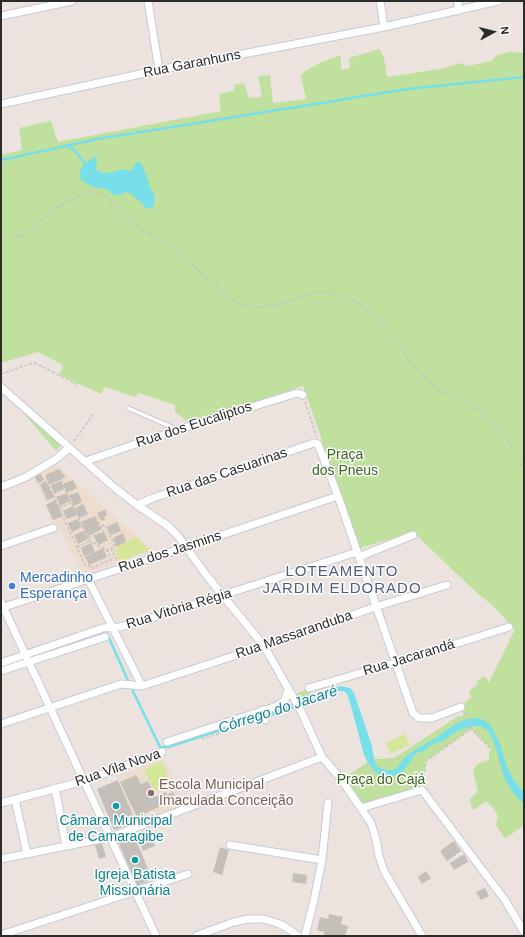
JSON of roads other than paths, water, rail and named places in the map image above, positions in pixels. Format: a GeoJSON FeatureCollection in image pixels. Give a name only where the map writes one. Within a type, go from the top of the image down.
{"type":"FeatureCollection","features":[{"type":"Feature","properties":{"kind":"street"},"geometry":{"type":"LineString","coordinates":[[1,16],[72,1]]}},
{"type":"Feature","properties":{"kind":"street"},"geometry":{"type":"LineString","coordinates":[[148,1],[159,70]]}},
{"type":"Feature","properties":{"kind":"street"},"geometry":{"type":"LineString","coordinates":[[380,1],[384,27]]}},
{"type":"Feature","properties":{"kind":"street"},"geometry":{"type":"LineString","coordinates":[[458,1],[458,11]]}},
{"type":"Feature","properties":{"kind":"street","name":"Rua Garanhuns"},"geometry":{"type":"LineString","coordinates":[[1,104],[159,70],[384,27],[498,1]]}},
{"type":"Feature","properties":{"kind":"street"},"geometry":{"type":"LineString","coordinates":[[1,387],[71,445],[115,488],[137,506],[168,526],[178,536],[223,596],[264,646],[300,709],[322,757],[341,779],[371,823],[376,838],[378,856],[384,871],[422,936]]}},
{"type":"Feature","properties":{"kind":"street","name":"Rua dos Eucaliptos"},"geometry":{"type":"LineString","coordinates":[[86,461],[177,430],[297,393],[303,395]]}},
{"type":"Feature","properties":{"kind":"street","name":"Rua das Casuarinas"},"geometry":{"type":"LineString","coordinates":[[137,506],[152,498],[314,443],[318,444],[338,496]]}},
{"type":"Feature","properties":{"kind":"street"},"geometry":{"type":"LineString","coordinates":[[1,487],[24,478],[56,459],[71,445]]}},
{"type":"Feature","properties":{"kind":"street"},"geometry":{"type":"LineString","coordinates":[[338,496],[375,607],[413,713],[419,718],[432,718],[462,708]]}},
{"type":"Feature","properties":{"kind":"street","name":"Rua dos Jasmins"},"geometry":{"type":"LineString","coordinates":[[2,605],[120,569],[338,496]]}},
{"type":"Feature","properties":{"kind":"street"},"geometry":{"type":"LineString","coordinates":[[1,546],[53,528]]}},
{"type":"Feature","properties":{"kind":"street","name":"Rua Vitória Régia"},"geometry":{"type":"LineString","coordinates":[[1,671],[103,628],[119,627],[136,623],[358,555],[413,535]]}},
{"type":"Feature","properties":{"kind":"street"},"geometry":{"type":"LineString","coordinates":[[92,578],[112,627],[140,686]]}},
{"type":"Feature","properties":{"kind":"street","name":"Rua Massaranduba"},"geometry":{"type":"LineString","coordinates":[[140,686],[264,646],[375,607],[447,585]]}},
{"type":"Feature","properties":{"kind":"street"},"geometry":{"type":"LineString","coordinates":[[2,605],[137,891],[156,936]]}},
{"type":"Feature","properties":{"kind":"street","name":"Rua Jacarandá"},"geometry":{"type":"LineString","coordinates":[[309,688],[509,627]]}},
{"type":"Feature","properties":{"kind":"street","name":"Rua Vitória Régia"},"geometry":{"type":"LineString","coordinates":[[1,663],[27,659],[105,637]]}},
{"type":"Feature","properties":{"kind":"street"},"geometry":{"type":"LineString","coordinates":[[1,724],[121,684],[140,686]]}},
{"type":"Feature","properties":{"kind":"street","name":"Rua Vila Nova"},"geometry":{"type":"LineString","coordinates":[[167,742],[281,704],[289,692]]}},
{"type":"Feature","properties":{"kind":"street"},"geometry":{"type":"LineString","coordinates":[[262,711],[265,719]]}},
{"type":"Feature","properties":{"kind":"street","name":"Rua Vila Nova"},"geometry":{"type":"LineString","coordinates":[[1,803],[84,781],[162,752]]}},
{"type":"Feature","properties":{"kind":"street"},"geometry":{"type":"LineString","coordinates":[[1,859],[111,837],[322,757]]}},
{"type":"Feature","properties":{"kind":"street"},"geometry":{"type":"LineString","coordinates":[[55,788],[66,846]]}},
{"type":"Feature","properties":{"kind":"street"},"geometry":{"type":"LineString","coordinates":[[361,808],[422,790],[501,894],[524,932]]}},
{"type":"Feature","properties":{"kind":"street"},"geometry":{"type":"LineString","coordinates":[[15,799],[27,854]]}},
{"type":"Feature","properties":{"kind":"street"},"geometry":{"type":"LineString","coordinates":[[304,936],[314,900],[322,860],[328,803]]}},
{"type":"Feature","properties":{"kind":"street"},"geometry":{"type":"LineString","coordinates":[[230,846],[322,860]]}},
{"type":"Feature","properties":{"kind":"street"},"geometry":{"type":"LineString","coordinates":[[1,935],[188,874]]}},
{"type":"Feature","properties":{"kind":"street"},"geometry":{"type":"LineString","coordinates":[[196,936],[234,922],[248,919],[264,919],[280,924],[298,936]]}},
{"type":"Feature","properties":{"kind":"lane"},"geometry":{"type":"LineString","coordinates":[[128,408],[177,430]]}},
{"type":"Feature","properties":{"kind":"water"},"geometry":{"type":"Polygon","coordinates":[[[97,157],[96,170],[104,173],[114,172],[121,169],[131,171],[137,162],[141,163],[149,182],[149,187],[154,194],[155,198],[153,207],[148,209],[146,208],[133,195],[127,192],[114,195],[106,189],[93,187],[81,180],[80,170],[85,163],[97,157]]]}},
{"type":"Feature","properties":{"kind":"water","name":"Córrego do Jacaré"},"geometry":{"type":"Polygon","coordinates":[[[339,686],[350,688],[354,693],[372,746],[375,764],[379,768],[387,770],[397,768],[404,758],[413,751],[439,736],[457,723],[468,719],[478,718],[484,720],[491,726],[499,741],[507,767],[513,779],[524,793],[524,805],[505,780],[493,739],[488,731],[480,726],[473,726],[457,731],[444,740],[429,746],[424,751],[416,753],[405,769],[392,777],[386,777],[378,774],[373,769],[364,755],[351,706],[347,694],[344,691],[332,693],[307,704],[269,717],[267,713],[339,686]]]}},
{"type":"Feature","properties":{"kind":"waterway"},"geometry":{"type":"LineString","coordinates":[[1,160],[98,139],[408,89],[524,77]]}},
{"type":"Feature","properties":{"kind":"waterway"},"geometry":{"type":"LineString","coordinates":[[68,146],[76,152],[85,163]]}},
{"type":"Feature","properties":{"kind":"waterway","name":"Córrego do Jacaré"},"geometry":{"type":"LineString","coordinates":[[107,635],[160,747],[168,747],[271,714]]}},
{"type":"Feature","properties":{"kind":"place","name":"Mercadinho Esperança"},"geometry":{"type":"Point","coordinates":[12,586]}},
{"type":"Feature","properties":{"kind":"place","name":"Escola Municipal Imaculada Conceição"},"geometry":{"type":"Point","coordinates":[151,793]}},
{"type":"Feature","properties":{"kind":"place","name":"Câmara Municipal de Camaragibe"},"geometry":{"type":"Point","coordinates":[116,806]}},
{"type":"Feature","properties":{"kind":"place","name":"Igreja Batista Missionária"},"geometry":{"type":"Point","coordinates":[135,860]}},
{"type":"Feature","properties":{"kind":"district","name":"LOTEAMENTO JARDIM ELDORADO"},"geometry":{"type":"Point","coordinates":[342,580]}},
{"type":"Feature","properties":{"kind":"park label","name":"Praça dos Pneus"},"geometry":{"type":"Point","coordinates":[345,464]}},
{"type":"Feature","properties":{"kind":"park label","name":"Praça do Cajá"},"geometry":{"type":"Point","coordinates":[381,780]}}]}
